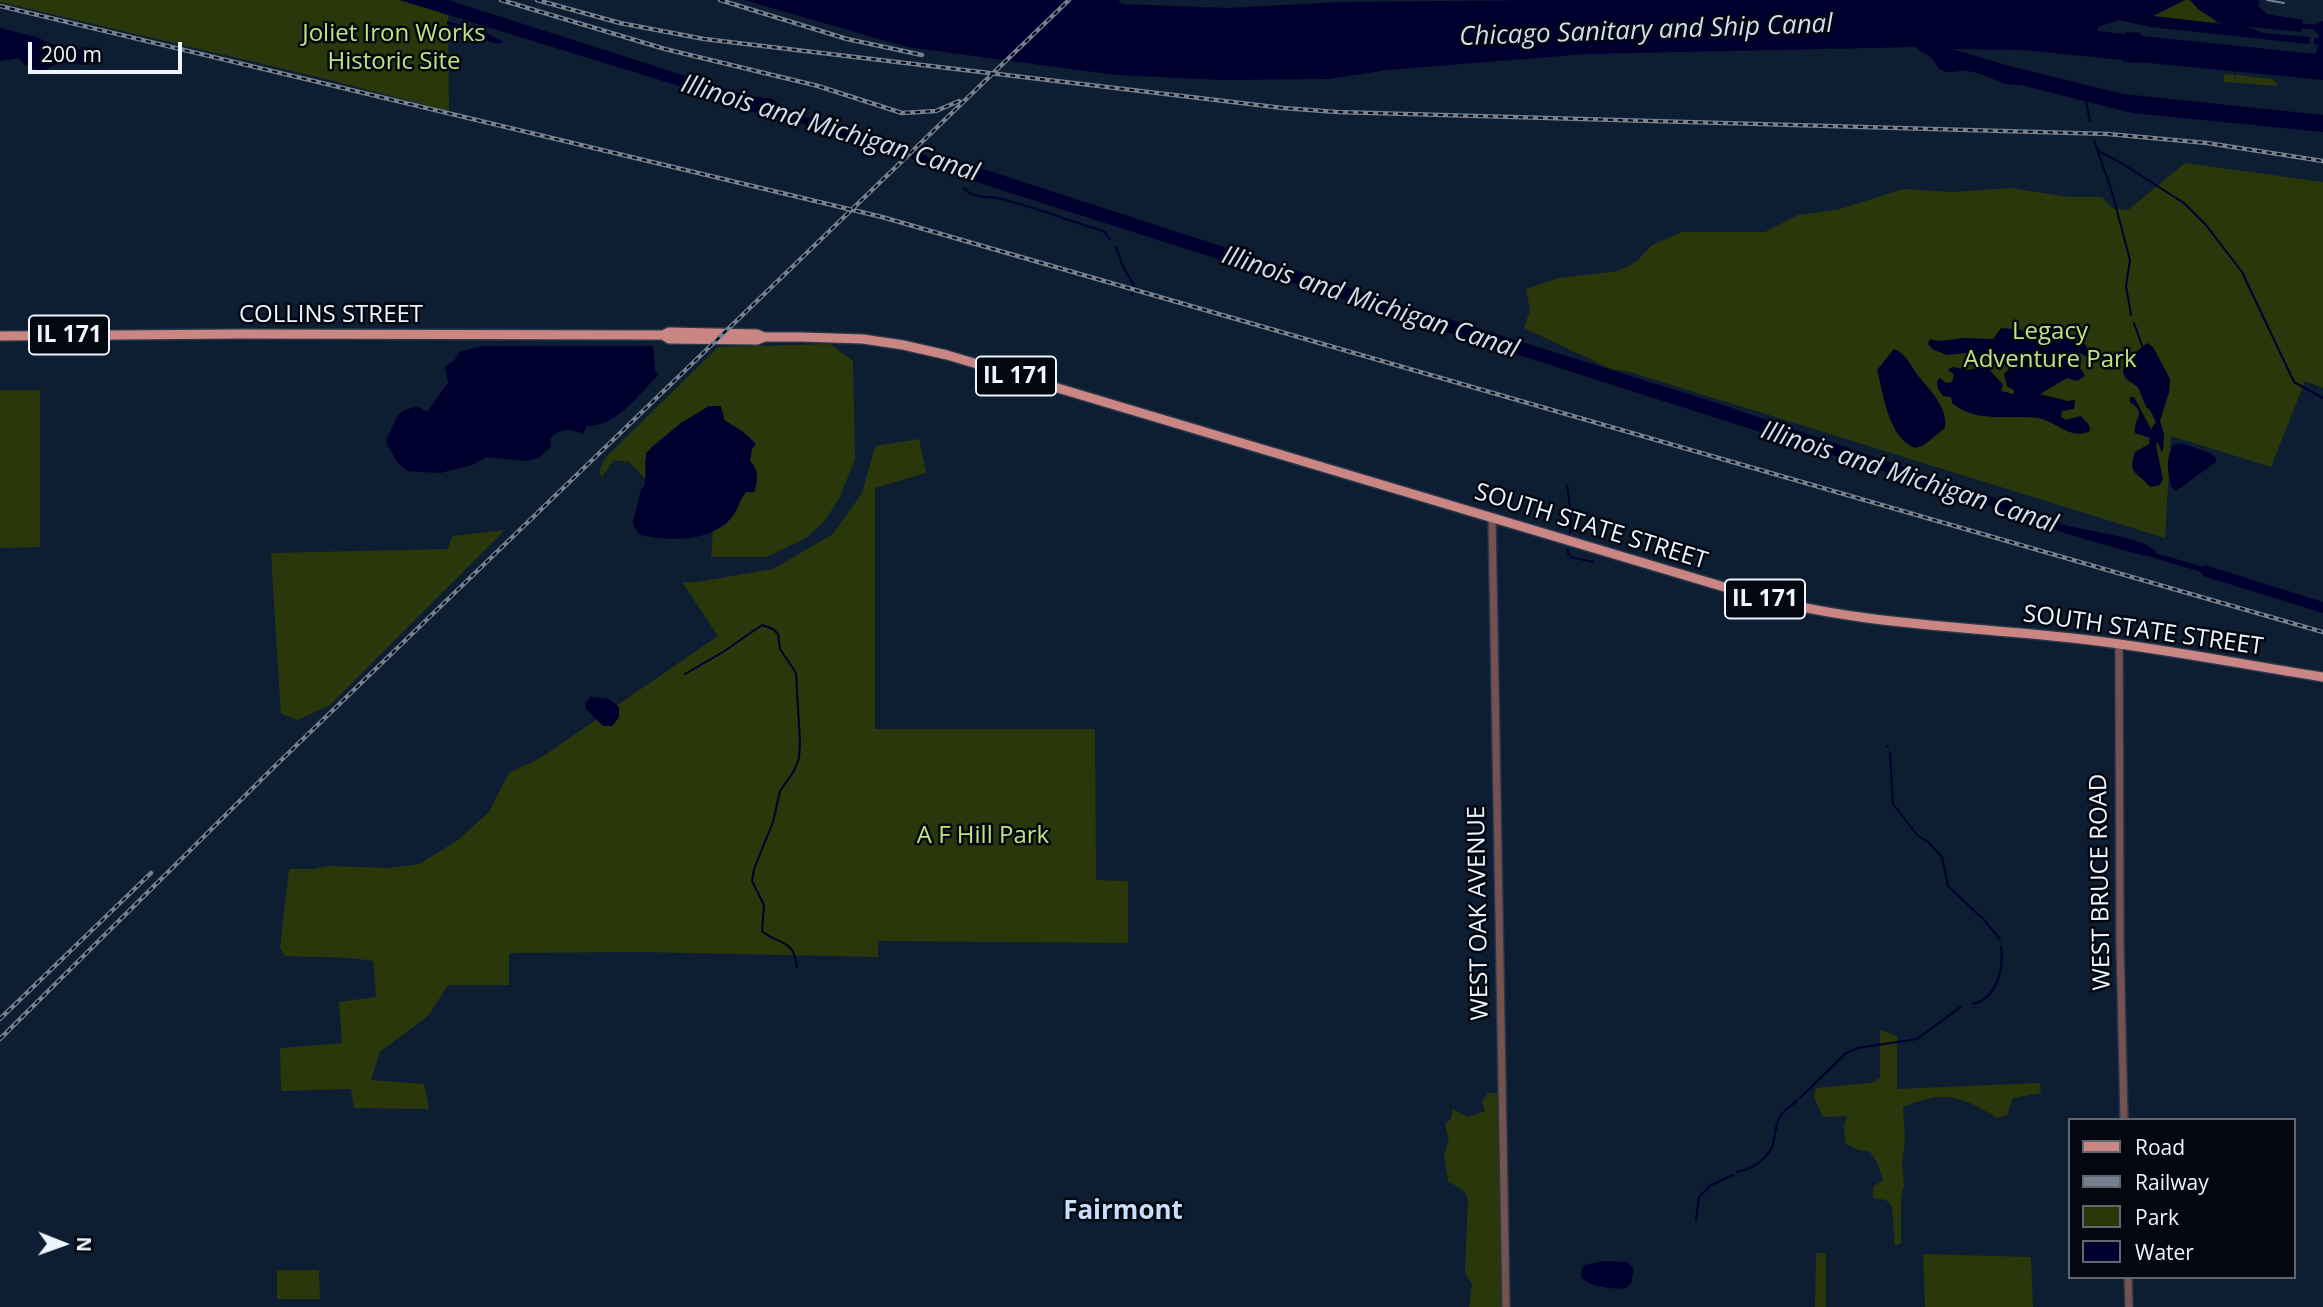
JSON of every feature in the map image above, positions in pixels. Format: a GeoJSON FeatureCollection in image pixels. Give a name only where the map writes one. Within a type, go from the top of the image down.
{"type":"FeatureCollection","features":[{"type":"Feature","properties":{"kind":"main road","name":"COLLINS STREET"},"geometry":{"type":"LineString","coordinates":[[0,336],[663,335],[669,332],[863,339]]}},
{"type":"Feature","properties":{"kind":"main road","name":"SOUTH STATE STREET"},"geometry":{"type":"LineString","coordinates":[[863,339],[947,355],[1749,595],[1808,609],[2119,644],[2323,677]]}},
{"type":"Feature","properties":{"kind":"street","name":"WEST OAK AVENUE"},"geometry":{"type":"LineString","coordinates":[[1492,518],[1506,1307]]}},
{"type":"Feature","properties":{"kind":"street","name":"WEST BRUCE ROAD"},"geometry":{"type":"LineString","coordinates":[[2119,644],[2124,1118]]}},
{"type":"Feature","properties":{"kind":"street"},"geometry":{"type":"LineString","coordinates":[[2128,1279],[2129,1307]]}},
{"type":"Feature","properties":{"kind":"green space","name":"Joliet Iron Works Historic Site"},"geometry":{"type":"Polygon","coordinates":[[[400,0],[448,15],[449,111],[322,78],[0,2],[400,0]]]}},
{"type":"Feature","properties":{"kind":"green space"},"geometry":{"type":"Polygon","coordinates":[[[2190,0],[2215,21],[2214,23],[2155,17],[2155,14],[2190,0]]]}},
{"type":"Feature","properties":{"kind":"green space"},"geometry":{"type":"Polygon","coordinates":[[[2224,74],[2234,75],[2234,80],[2236,75],[2272,79],[2277,86],[2223,82],[2224,74]]]}},
{"type":"Feature","properties":{"kind":"green space","name":"Legacy Adventure Park"},"geometry":{"type":"Polygon","coordinates":[[[2185,163],[2323,182],[2323,388],[2305,381],[2271,467],[2171,436],[2165,538],[1630,372],[1611,369],[1524,328],[1530,310],[1526,289],[1559,278],[1618,271],[1636,262],[1652,245],[1682,232],[1765,232],[1798,215],[1840,209],[1903,189],[1952,192],[2011,188],[2068,197],[2102,197],[2112,208],[2128,210],[2185,163]]]}},
{"type":"Feature","properties":{"kind":"green space"},"geometry":{"type":"Polygon","coordinates":[[[830,344],[853,361],[855,459],[840,497],[824,522],[806,538],[766,557],[711,557],[713,531],[726,524],[746,492],[754,492],[757,479],[756,470],[750,461],[750,437],[724,420],[723,411],[681,423],[651,447],[645,461],[646,480],[629,462],[614,460],[602,477],[599,472],[605,458],[718,347],[830,344]]]}},
{"type":"Feature","properties":{"kind":"green space"},"geometry":{"type":"Polygon","coordinates":[[[0,390],[40,390],[40,547],[0,548],[0,390]]]}},
{"type":"Feature","properties":{"kind":"green space","name":"A F Hill Park"},"geometry":{"type":"Polygon","coordinates":[[[919,439],[926,473],[875,488],[875,729],[1095,729],[1096,880],[1128,881],[1128,943],[878,941],[878,957],[638,952],[509,953],[509,985],[448,985],[429,1015],[380,1052],[371,1080],[424,1084],[429,1109],[354,1108],[351,1089],[281,1091],[280,1048],[342,1043],[339,1002],[376,997],[373,961],[285,956],[280,948],[289,869],[328,866],[388,868],[419,864],[458,840],[489,812],[509,773],[542,757],[718,636],[682,582],[697,582],[773,569],[833,534],[862,493],[875,446],[919,439]]]}},
{"type":"Feature","properties":{"kind":"green space"},"geometry":{"type":"Polygon","coordinates":[[[505,530],[330,705],[298,720],[281,714],[271,553],[448,549],[452,536],[505,530]]]}},
{"type":"Feature","properties":{"kind":"green space"},"geometry":{"type":"Polygon","coordinates":[[[1880,1030],[1897,1036],[1897,1089],[2040,1083],[2041,1093],[2013,1098],[2007,1115],[1997,1118],[1973,1104],[1952,1098],[1929,1098],[1903,1107],[1905,1140],[1902,1163],[1904,1185],[1901,1198],[1901,1243],[1895,1246],[1892,1206],[1886,1200],[1873,1198],[1873,1187],[1883,1180],[1877,1162],[1870,1152],[1845,1143],[1844,1127],[1847,1116],[1823,1117],[1814,1097],[1816,1088],[1871,1083],[1880,1078],[1880,1030]]]}},
{"type":"Feature","properties":{"kind":"green space"},"geometry":{"type":"Polygon","coordinates":[[[1488,1093],[1497,1093],[1502,1307],[1469,1307],[1472,1284],[1465,1272],[1468,1200],[1465,1192],[1448,1181],[1444,1154],[1449,1139],[1445,1125],[1452,1117],[1452,1109],[1468,1117],[1485,1111],[1482,1102],[1488,1093]]]}},
{"type":"Feature","properties":{"kind":"green space"},"geometry":{"type":"Polygon","coordinates":[[[1816,1253],[1826,1253],[1826,1307],[1815,1307],[1816,1253]]]}},
{"type":"Feature","properties":{"kind":"green space"},"geometry":{"type":"Polygon","coordinates":[[[1923,1254],[2031,1257],[2033,1307],[1925,1307],[1923,1254]]]}},
{"type":"Feature","properties":{"kind":"green space"},"geometry":{"type":"Polygon","coordinates":[[[277,1270],[319,1270],[320,1299],[277,1299],[277,1270]]]}},
{"type":"Feature","properties":{"kind":"water"},"geometry":{"type":"Polygon","coordinates":[[[400,0],[448,0],[748,96],[773,99],[785,111],[912,148],[928,158],[960,168],[983,169],[1717,403],[2015,505],[2055,522],[2126,538],[2149,546],[2157,552],[2145,556],[2070,535],[1983,503],[973,181],[959,172],[926,161],[924,163],[784,117],[772,117],[740,109],[741,105],[400,0]]]}},
{"type":"Feature","properties":{"kind":"water","name":"Chicago Sanitary and Ship Canal"},"geometry":{"type":"Polygon","coordinates":[[[744,0],[1118,0],[1122,4],[1228,8],[1342,2],[1541,0],[2185,0],[2153,16],[2222,24],[2199,10],[2190,0],[2259,0],[2257,5],[2267,14],[2303,20],[2301,32],[2239,26],[2262,33],[2310,37],[2309,44],[2150,27],[2119,20],[2098,27],[2097,31],[2140,33],[2142,36],[2316,54],[2318,45],[2314,44],[2314,38],[2318,39],[2319,35],[2313,29],[2314,25],[2323,21],[2323,80],[2024,50],[1952,49],[2123,94],[2323,115],[2323,132],[2132,113],[2021,85],[2007,84],[1974,72],[1943,71],[1916,47],[1586,54],[1388,70],[1329,79],[1222,80],[1116,75],[907,47],[744,0]]]}},
{"type":"Feature","properties":{"kind":"water"},"geometry":{"type":"Polygon","coordinates":[[[447,21],[480,30],[504,42],[497,44],[456,32],[447,21]]]}},
{"type":"Feature","properties":{"kind":"water"},"geometry":{"type":"Polygon","coordinates":[[[0,28],[36,37],[62,49],[83,49],[103,57],[103,60],[88,64],[59,63],[40,72],[24,64],[19,58],[0,61],[0,28]]]}},
{"type":"Feature","properties":{"kind":"water"},"geometry":{"type":"Polygon","coordinates":[[[2057,324],[2061,329],[2048,335],[2051,340],[2066,337],[2086,345],[2087,357],[2079,353],[2067,353],[2074,368],[2081,369],[2085,376],[2077,381],[2067,378],[2040,394],[2068,401],[2075,400],[2074,409],[2062,411],[2061,417],[2066,420],[2081,416],[2089,425],[2090,431],[2076,434],[2038,418],[1972,414],[1952,403],[1951,397],[1943,396],[1938,389],[1937,381],[1940,378],[1946,383],[1952,382],[1954,375],[1948,369],[1953,367],[1968,370],[1986,366],[2003,385],[2001,391],[2014,394],[2014,390],[2007,386],[2004,374],[2010,368],[2023,367],[2026,360],[2013,356],[2000,360],[1994,355],[1947,355],[1932,349],[1928,344],[1930,339],[1993,339],[2001,328],[2022,330],[2027,339],[2034,338],[2046,326],[2057,324]]]}},
{"type":"Feature","properties":{"kind":"water"},"geometry":{"type":"Polygon","coordinates":[[[2147,343],[2153,347],[2170,379],[2160,421],[2164,434],[2163,451],[2158,442],[2156,445],[2163,479],[2160,485],[2150,487],[2135,472],[2132,465],[2135,452],[2149,444],[2150,438],[2135,433],[2139,413],[2130,402],[2130,397],[2134,397],[2151,429],[2156,422],[2138,387],[2126,379],[2123,373],[2124,362],[2147,343]]]}},
{"type":"Feature","properties":{"kind":"water"},"geometry":{"type":"Polygon","coordinates":[[[482,346],[653,346],[655,371],[659,374],[618,415],[598,425],[587,426],[583,434],[569,430],[558,432],[550,438],[551,447],[538,458],[526,461],[487,457],[472,465],[440,473],[407,471],[398,463],[386,440],[398,415],[417,406],[427,412],[448,383],[445,367],[454,361],[459,352],[482,346]]]}},
{"type":"Feature","properties":{"kind":"water"},"geometry":{"type":"Polygon","coordinates":[[[1894,349],[1906,358],[1934,395],[1944,414],[1945,428],[1924,445],[1915,448],[1906,443],[1893,425],[1877,370],[1894,349]]]}},
{"type":"Feature","properties":{"kind":"water"},"geometry":{"type":"Polygon","coordinates":[[[709,406],[721,406],[724,420],[756,444],[752,449],[750,461],[757,476],[754,492],[746,492],[733,516],[714,531],[677,539],[640,535],[633,522],[641,490],[645,485],[646,453],[681,423],[709,406]]]}},
{"type":"Feature","properties":{"kind":"water"},"geometry":{"type":"Polygon","coordinates":[[[2181,443],[2210,453],[2216,458],[2216,462],[2176,491],[2171,487],[2168,461],[2173,445],[2181,443]]]}},
{"type":"Feature","properties":{"kind":"water"},"geometry":{"type":"Polygon","coordinates":[[[2205,565],[2323,602],[2323,613],[2203,576],[2199,570],[2205,565]]]}},
{"type":"Feature","properties":{"kind":"water"},"geometry":{"type":"Polygon","coordinates":[[[591,697],[609,699],[619,707],[619,717],[612,726],[603,726],[586,709],[585,703],[591,697]]]}},
{"type":"Feature","properties":{"kind":"water"},"geometry":{"type":"Polygon","coordinates":[[[1605,1261],[1627,1262],[1634,1269],[1631,1283],[1626,1288],[1594,1285],[1582,1278],[1584,1265],[1605,1261]]]}},
{"type":"Feature","properties":{"kind":"waterway"},"geometry":{"type":"LineString","coordinates":[[2296,25],[2313,27]]}},
{"type":"Feature","properties":{"kind":"waterway"},"geometry":{"type":"LineString","coordinates":[[2086,102],[2090,121]]}},
{"type":"Feature","properties":{"kind":"waterway"},"geometry":{"type":"LineString","coordinates":[[2094,140],[2112,192],[2130,260],[2126,286],[2131,315]]}},
{"type":"Feature","properties":{"kind":"waterway"},"geometry":{"type":"LineString","coordinates":[[2098,151],[2184,203],[2206,225],[2242,272],[2294,382],[2323,398]]}},
{"type":"Feature","properties":{"kind":"waterway"},"geometry":{"type":"LineString","coordinates":[[964,188],[976,196],[1014,202],[1103,231],[1110,239]]}},
{"type":"Feature","properties":{"kind":"waterway"},"geometry":{"type":"LineString","coordinates":[[1116,247],[1123,267],[1134,285],[1132,295]]}},
{"type":"Feature","properties":{"kind":"waterway"},"geometry":{"type":"LineString","coordinates":[[2134,323],[2142,346]]}},
{"type":"Feature","properties":{"kind":"waterway","name":"Illinois and Michigan Canal"},"geometry":{"type":"LineString","coordinates":[[1902,478],[1923,484]]}},
{"type":"Feature","properties":{"kind":"waterway"},"geometry":{"type":"LineString","coordinates":[[1567,485],[1571,514],[1570,533]]}},
{"type":"Feature","properties":{"kind":"waterway"},"geometry":{"type":"LineString","coordinates":[[1568,549],[1571,557],[1593,562]]}},
{"type":"Feature","properties":{"kind":"waterway","name":"Illinois and Michigan Canal"},"geometry":{"type":"LineString","coordinates":[[2150,554],[2204,570]]}},
{"type":"Feature","properties":{"kind":"waterway"},"geometry":{"type":"LineString","coordinates":[[685,674],[762,625],[778,634],[780,649],[796,673],[799,758],[794,771],[780,791],[773,822],[754,869],[752,881],[764,905],[762,931],[789,946],[797,967]]}},
{"type":"Feature","properties":{"kind":"waterway"},"geometry":{"type":"LineString","coordinates":[[1890,753],[1893,804],[1918,836],[1942,857],[1948,886],[2000,939]]}},
{"type":"Feature","properties":{"kind":"waterway"},"geometry":{"type":"LineString","coordinates":[[1973,1004],[1988,996],[1997,982],[2001,947]]}},
{"type":"Feature","properties":{"kind":"waterway"},"geometry":{"type":"LineString","coordinates":[[1800,1098],[1846,1053],[1858,1048],[1917,1039],[1962,1006]]}},
{"type":"Feature","properties":{"kind":"waterway"},"geometry":{"type":"LineString","coordinates":[[1737,1172],[1766,1156],[1772,1147],[1779,1119],[1797,1100]]}},
{"type":"Feature","properties":{"kind":"waterway"},"geometry":{"type":"LineString","coordinates":[[1696,1220],[1699,1197],[1711,1185],[1733,1175]]}},
{"type":"Feature","properties":{"kind":"tram line"},"geometry":{"type":"LineString","coordinates":[[2267,0],[2284,3]]}},
{"type":"Feature","properties":{"kind":"railway"},"geometry":{"type":"LineString","coordinates":[[501,0],[665,49],[818,86],[902,113],[936,111],[959,101]]}},
{"type":"Feature","properties":{"kind":"railway"},"geometry":{"type":"LineString","coordinates":[[537,0],[620,23],[704,39],[1283,108],[1337,112],[2108,134],[2207,143],[2323,161]]}},
{"type":"Feature","properties":{"kind":"railway"},"geometry":{"type":"LineString","coordinates":[[720,0],[847,39],[922,55]]}},
{"type":"Feature","properties":{"kind":"railway"},"geometry":{"type":"LineString","coordinates":[[0,1039],[273,768],[1069,0]]}},
{"type":"Feature","properties":{"kind":"railway"},"geometry":{"type":"LineString","coordinates":[[0,6],[882,217],[2323,632]]}},
{"type":"Feature","properties":{"kind":"railway"},"geometry":{"type":"LineString","coordinates":[[0,1019],[151,873]]}},
{"type":"Feature","properties":{"kind":"district","name":"Fairmont"},"geometry":{"type":"Point","coordinates":[1123,1212]}}]}
